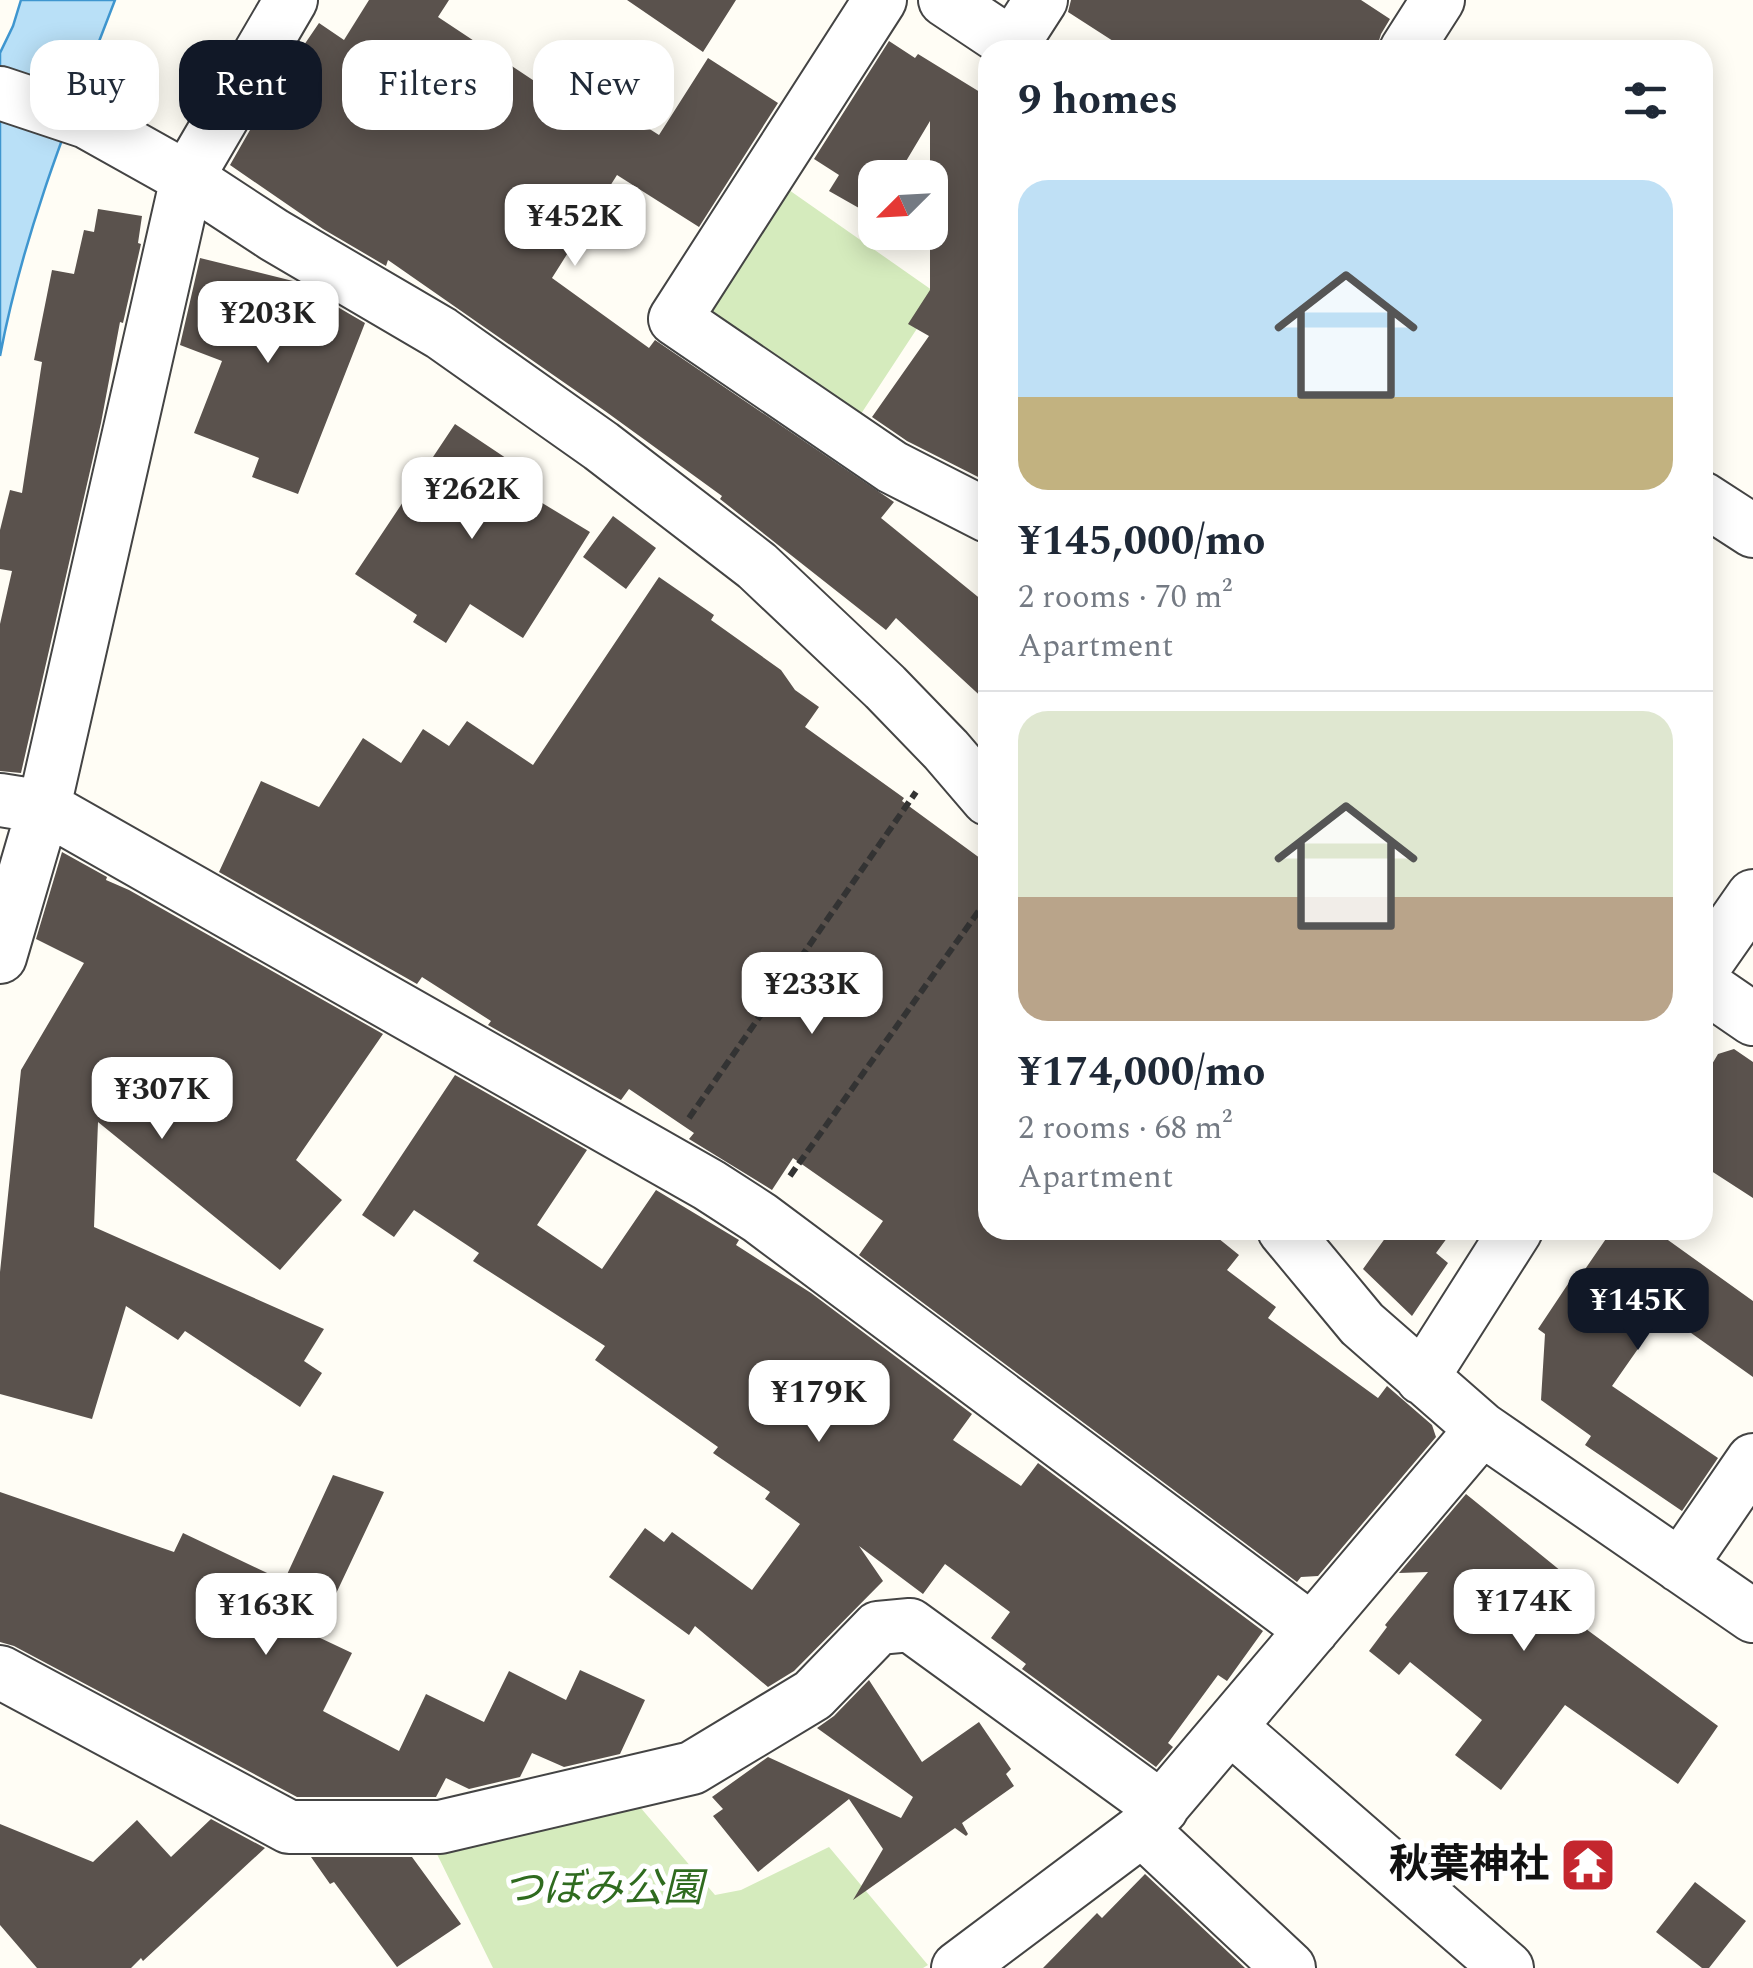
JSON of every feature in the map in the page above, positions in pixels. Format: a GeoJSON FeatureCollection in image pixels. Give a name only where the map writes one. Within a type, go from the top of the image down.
{"type":"FeatureCollection","features":[{"type":"Feature","properties":{"kind":"street"},"geometry":{"type":"LineString","coordinates":[[0,957],[22,804],[188,178],[291,0]]}},
{"type":"Feature","properties":{"kind":"street"},"geometry":{"type":"LineString","coordinates":[[880,0],[674,319],[892,467],[978,511]]}},
{"type":"Feature","properties":{"kind":"street"},"geometry":{"type":"LineString","coordinates":[[945,0],[1004,40]]}},
{"type":"Feature","properties":{"kind":"street"},"geometry":{"type":"LineString","coordinates":[[1020,40],[1042,0]]}},
{"type":"Feature","properties":{"kind":"street"},"geometry":{"type":"LineString","coordinates":[[1412,40],[1438,0]]}},
{"type":"Feature","properties":{"kind":"street"},"geometry":{"type":"LineString","coordinates":[[0,94],[87,122],[188,178],[274,235],[441,333],[600,446],[757,566],[946,750],[978,787]]}},
{"type":"Feature","properties":{"kind":"street"},"geometry":{"type":"LineString","coordinates":[[1713,505],[1753,530]]}},
{"type":"Feature","properties":{"kind":"street"},"geometry":{"type":"LineString","coordinates":[[22,804],[662,1156],[760,1218],[1312,1630]]}},
{"type":"Feature","properties":{"kind":"street"},"geometry":{"type":"LineString","coordinates":[[1713,953],[1753,896]]}},
{"type":"Feature","properties":{"kind":"street"},"geometry":{"type":"LineString","coordinates":[[1713,992],[1753,1019]]}},
{"type":"Feature","properties":{"kind":"street"},"geometry":{"type":"LineString","coordinates":[[1292,1240],[1362,1324],[1482,1429],[1753,1616]]}},
{"type":"Feature","properties":{"kind":"street"},"geometry":{"type":"LineString","coordinates":[[1422,1378],[1510,1240]]}},
{"type":"Feature","properties":{"kind":"street"},"geometry":{"type":"LineString","coordinates":[[958,1968],[1152,1819],[1482,1429]]}},
{"type":"Feature","properties":{"kind":"street"},"geometry":{"type":"LineString","coordinates":[[1680,1566],[1753,1460]]}},
{"type":"Feature","properties":{"kind":"street"},"geometry":{"type":"LineString","coordinates":[[0,1672],[288,1826],[440,1826],[692,1768],[813,1695],[878,1628],[910,1625],[1152,1819],[1290,1968]]}},
{"type":"Feature","properties":{"kind":"street"},"geometry":{"type":"LineString","coordinates":[[1230,1727],[1507,1968]]}},
{"type":"Feature","properties":{"kind":"path"},"geometry":{"type":"LineString","coordinates":[[662,1156],[946,750]]}},
{"type":"Feature","properties":{"kind":"path"},"geometry":{"type":"LineString","coordinates":[[760,1218],[978,912]]}},
{"type":"Feature","properties":{"kind":"green space"},"geometry":{"type":"Polygon","coordinates":[[[789,190],[858,238],[858,250],[875,250],[939,295],[857,420],[701,321],[789,190]]]}},
{"type":"Feature","properties":{"kind":"green space","name":"つぼみ公園"},"geometry":{"type":"Polygon","coordinates":[[[634,1800],[715,1895],[741,1890],[829,1847],[928,1965],[493,1968],[434,1848],[634,1800]]]}},
{"type":"Feature","properties":{"kind":"water"},"geometry":{"type":"Polygon","coordinates":[[[21,0],[115,0],[100,40],[30,40],[30,130],[66,130],[21,265],[0,356],[0,53],[21,0]]]}},
{"type":"Feature","properties":{"kind":"building"},"geometry":{"type":"Polygon","coordinates":[[[369,0],[449,0],[438,17],[473,40],[344,40],[369,0]]]}},
{"type":"Feature","properties":{"kind":"building"},"geometry":{"type":"Polygon","coordinates":[[[627,0],[736,0],[703,52],[627,0]]]}},
{"type":"Feature","properties":{"kind":"building"},"geometry":{"type":"Polygon","coordinates":[[[1071,0],[1361,0],[1390,19],[1379,40],[1111,40],[1068,12],[1071,0]]]}},
{"type":"Feature","properties":{"kind":"building"},"geometry":{"type":"Polygon","coordinates":[[[319,23],[344,40],[342,130],[513,130],[513,67],[533,80],[533,130],[651,130],[659,135],[662,130],[674,130],[674,111],[708,58],[778,103],[699,227],[617,175],[552,278],[649,348],[655,340],[894,502],[881,518],[978,597],[978,694],[896,618],[886,630],[720,499],[722,496],[605,411],[388,260],[386,266],[323,229],[230,165],[250,130],[322,130],[322,40],[307,40],[319,23]]]}},
{"type":"Feature","properties":{"kind":"building"},"geometry":{"type":"Polygon","coordinates":[[[889,41],[978,91],[978,477],[907,441],[872,417],[929,336],[908,324],[930,290],[930,250],[948,250],[948,160],[930,160],[930,121],[907,160],[858,160],[858,207],[829,191],[839,175],[814,159],[889,41]]]}},
{"type":"Feature","properties":{"kind":"building"},"geometry":{"type":"Polygon","coordinates":[[[98,209],[142,216],[138,243],[141,244],[123,323],[120,322],[101,423],[21,773],[0,771],[0,624],[12,571],[0,569],[0,530],[10,490],[22,493],[42,362],[34,360],[52,270],[74,274],[84,230],[94,232],[98,209]]]}},
{"type":"Feature","properties":{"kind":"building"},"geometry":{"type":"Polygon","coordinates":[[[200,258],[293,281],[365,323],[298,494],[252,477],[259,458],[194,433],[222,361],[180,345],[200,258]]]}},
{"type":"Feature","properties":{"kind":"building"},"geometry":{"type":"Polygon","coordinates":[[[455,424],[539,480],[529,495],[590,532],[523,638],[470,604],[446,643],[413,622],[417,615],[355,574],[455,424]]]}},
{"type":"Feature","properties":{"kind":"building"},"geometry":{"type":"Polygon","coordinates":[[[613,516],[656,548],[626,589],[583,557],[613,516]]]}},
{"type":"Feature","properties":{"kind":"building"},"geometry":{"type":"Polygon","coordinates":[[[659,577],[714,615],[711,620],[781,670],[795,690],[819,707],[805,727],[978,857],[978,1240],[1220,1240],[1239,1255],[1227,1270],[1276,1307],[1268,1318],[1378,1398],[1387,1386],[1432,1425],[1436,1437],[1318,1576],[1301,1577],[1297,1582],[859,1255],[883,1221],[793,1158],[772,1190],[689,1139],[694,1133],[629,1089],[621,1100],[488,1025],[491,1021],[422,977],[417,984],[219,872],[261,781],[319,807],[363,738],[401,763],[423,729],[449,746],[467,721],[533,765],[659,577]]]}},
{"type":"Feature","properties":{"kind":"building"},"geometry":{"type":"Polygon","coordinates":[[[62,852],[383,1034],[296,1160],[342,1200],[280,1270],[98,1122],[94,1227],[324,1329],[304,1361],[322,1373],[300,1407],[185,1331],[178,1340],[126,1306],[92,1419],[0,1394],[0,1272],[21,1070],[84,963],[36,939],[62,852]]]}},
{"type":"Feature","properties":{"kind":"building"},"geometry":{"type":"Polygon","coordinates":[[[1734,1049],[1753,1062],[1753,1198],[1713,1172],[1713,1062],[1718,1054],[1734,1049]]]}},
{"type":"Feature","properties":{"kind":"building"},"geometry":{"type":"Polygon","coordinates":[[[455,1075],[587,1150],[537,1225],[602,1269],[656,1190],[739,1240],[736,1245],[811,1293],[972,1414],[953,1440],[1021,1486],[1038,1463],[1263,1631],[1227,1681],[1218,1675],[1168,1743],[1173,1747],[1156,1767],[1022,1669],[1026,1664],[991,1638],[1010,1612],[945,1564],[923,1594],[859,1546],[883,1581],[794,1671],[768,1687],[695,1626],[689,1635],[609,1577],[645,1528],[664,1542],[672,1532],[752,1590],[800,1524],[765,1499],[770,1492],[713,1453],[718,1447],[595,1360],[605,1346],[473,1261],[479,1253],[414,1210],[394,1237],[362,1215],[455,1075]]]}},
{"type":"Feature","properties":{"kind":"building"},"geometry":{"type":"Polygon","coordinates":[[[1384,1240],[1446,1240],[1436,1253],[1448,1263],[1412,1316],[1363,1269],[1384,1240]]]}},
{"type":"Feature","properties":{"kind":"building"},"geometry":{"type":"Polygon","coordinates":[[[1605,1240],[1668,1240],[1753,1301],[1753,1377],[1663,1313],[1612,1386],[1718,1458],[1682,1511],[1585,1445],[1591,1436],[1541,1400],[1545,1334],[1538,1329],[1572,1278],[1577,1281],[1605,1240]]]}},
{"type":"Feature","properties":{"kind":"building"},"geometry":{"type":"Polygon","coordinates":[[[333,1475],[384,1492],[316,1636],[352,1653],[323,1711],[399,1751],[426,1694],[484,1722],[509,1671],[566,1700],[580,1670],[645,1700],[620,1754],[564,1767],[532,1753],[520,1777],[469,1789],[446,1778],[436,1797],[297,1797],[0,1642],[0,1492],[174,1552],[183,1533],[284,1581],[333,1475]]]}},
{"type":"Feature","properties":{"kind":"building"},"geometry":{"type":"Polygon","coordinates":[[[1466,1494],[1572,1580],[1552,1604],[1718,1726],[1678,1784],[1565,1705],[1501,1790],[1455,1755],[1482,1720],[1410,1662],[1399,1675],[1369,1651],[1428,1572],[1399,1573],[1466,1494]]]}},
{"type":"Feature","properties":{"kind":"building"},"geometry":{"type":"Polygon","coordinates":[[[869,1680],[922,1762],[979,1722],[1011,1769],[1006,1774],[1014,1786],[962,1823],[966,1836],[955,1828],[853,1900],[883,1849],[849,1799],[758,1872],[713,1816],[723,1809],[712,1797],[768,1757],[901,1818],[913,1797],[817,1728],[869,1680]]]}},
{"type":"Feature","properties":{"kind":"building"},"geometry":{"type":"Polygon","coordinates":[[[211,1819],[265,1848],[131,1968],[37,1968],[0,1925],[0,1824],[93,1862],[137,1820],[171,1857],[211,1819]]]}},
{"type":"Feature","properties":{"kind":"building"},"geometry":{"type":"Polygon","coordinates":[[[311,1857],[412,1857],[461,1924],[397,1967],[311,1857]]]}},
{"type":"Feature","properties":{"kind":"building"},"geometry":{"type":"Polygon","coordinates":[[[1145,1874],[1245,1968],[1043,1968],[1097,1913],[1102,1918],[1145,1874]]]}},
{"type":"Feature","properties":{"kind":"building"},"geometry":{"type":"Polygon","coordinates":[[[1695,1882],[1746,1921],[1709,1968],[1702,1968],[1656,1932],[1695,1882]]]}},
{"type":"Feature","properties":{"kind":"place","name":"秋葉神社"},"geometry":{"type":"Point","coordinates":[1588,1865]}}]}
